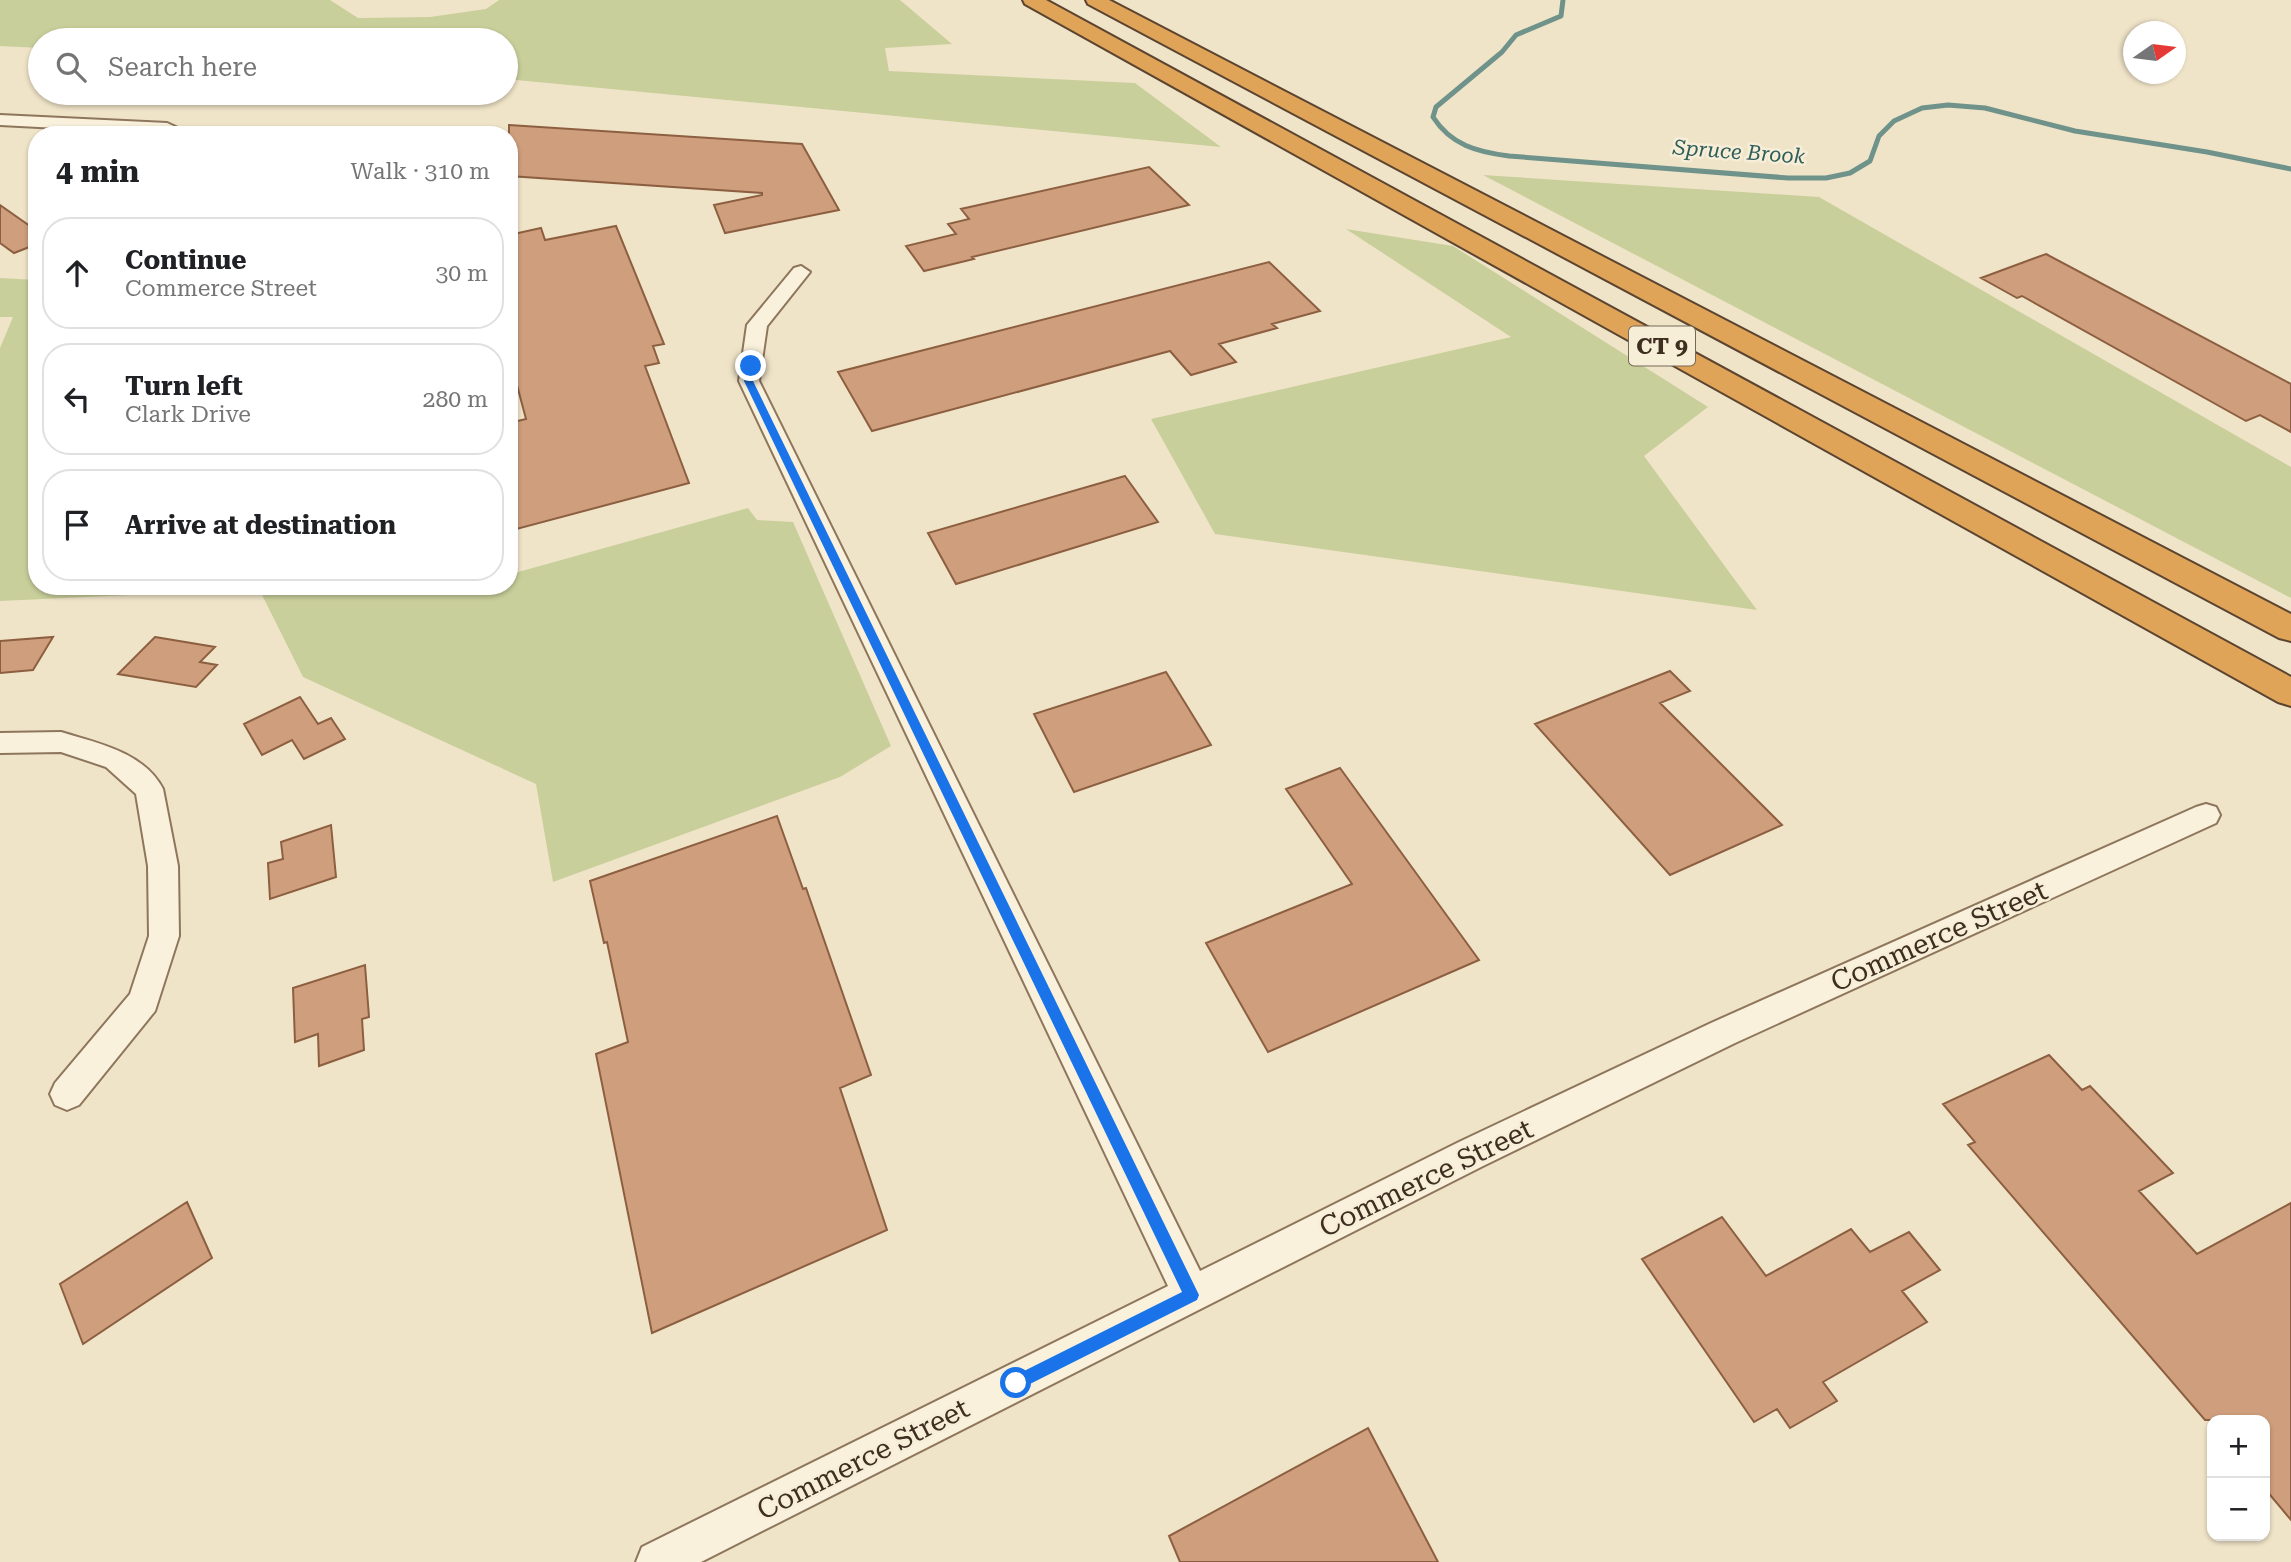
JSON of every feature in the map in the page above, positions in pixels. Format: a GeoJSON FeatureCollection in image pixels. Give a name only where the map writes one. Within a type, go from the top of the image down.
{"type":"FeatureCollection","features":[{"type":"Feature","properties":{"kind":"highway","name":"CT 9"},"geometry":{"type":"LineString","coordinates":[[1032,0],[2291,693]]}},
{"type":"Feature","properties":{"kind":"highway","name":"CT 9"},"geometry":{"type":"LineString","coordinates":[[1095,0],[2291,629]]}},
{"type":"Feature","properties":{"kind":"street"},"geometry":{"type":"LineString","coordinates":[[0,120],[61,126]]}},
{"type":"Feature","properties":{"kind":"street"},"geometry":{"type":"LineString","coordinates":[[801,272],[757,326],[749,381],[1192,1295]]}},
{"type":"Feature","properties":{"kind":"street"},"geometry":{"type":"LineString","coordinates":[[0,743],[61,742],[116,760],[149,789],[163,866],[164,936],[144,1001],[67,1094]]}},
{"type":"Feature","properties":{"kind":"street","name":"Commerce Street"},"geometry":{"type":"LineString","coordinates":[[657,1562],[1471,1154],[1723,1033],[2206,815]]}},
{"type":"Feature","properties":{"kind":"green space"},"geometry":{"type":"Polygon","coordinates":[[[0,0],[330,0],[358,18],[430,17],[486,9],[499,0],[900,0],[952,44],[885,48],[889,71],[1135,83],[1221,147],[518,80],[518,28],[28,28],[28,47],[0,46],[0,0]]]}},
{"type":"Feature","properties":{"kind":"green space"},"geometry":{"type":"Polygon","coordinates":[[[1483,175],[1819,197],[2291,467],[2291,598],[1483,175]]]}},
{"type":"Feature","properties":{"kind":"green space"},"geometry":{"type":"Polygon","coordinates":[[[1346,229],[1453,246],[1708,407],[1644,456],[1757,610],[1215,534],[1151,419],[1511,337],[1346,229]]]}},
{"type":"Feature","properties":{"kind":"green space"},"geometry":{"type":"Polygon","coordinates":[[[0,278],[28,280],[28,595],[130,595],[0,601],[0,348],[13,317],[0,317],[0,278]]]}},
{"type":"Feature","properties":{"kind":"green space"},"geometry":{"type":"Polygon","coordinates":[[[748,508],[757,520],[793,522],[891,746],[840,777],[553,882],[536,784],[303,677],[262,595],[518,595],[518,572],[748,508]]]}},
{"type":"Feature","properties":{"kind":"building"},"geometry":{"type":"Polygon","coordinates":[[[509,125],[802,144],[839,210],[725,233],[714,205],[762,193],[518,177],[518,126],[509,125]]]}},
{"type":"Feature","properties":{"kind":"building"},"geometry":{"type":"Polygon","coordinates":[[[1149,167],[1189,205],[924,271],[906,246],[956,234],[948,224],[969,219],[961,209],[1149,167]]]}},
{"type":"Feature","properties":{"kind":"building"},"geometry":{"type":"Polygon","coordinates":[[[0,205],[28,225],[28,248],[14,253],[0,243],[0,205]]]}},
{"type":"Feature","properties":{"kind":"building"},"geometry":{"type":"Polygon","coordinates":[[[616,226],[664,344],[653,346],[659,363],[645,366],[689,483],[518,529],[518,421],[526,419],[518,389],[518,233],[541,228],[545,240],[616,226]]]}},
{"type":"Feature","properties":{"kind":"building"},"geometry":{"type":"Polygon","coordinates":[[[2046,254],[2291,384],[2291,432],[2260,415],[2246,421],[2022,296],[2017,298],[1981,278],[2046,254]]]}},
{"type":"Feature","properties":{"kind":"building"},"geometry":{"type":"Polygon","coordinates":[[[1269,262],[1320,311],[1272,324],[1277,328],[1219,344],[1236,362],[1191,375],[1170,351],[872,431],[838,372],[1269,262]]]}},
{"type":"Feature","properties":{"kind":"building"},"geometry":{"type":"Polygon","coordinates":[[[1125,476],[1158,522],[956,584],[928,533],[1125,476]]]}},
{"type":"Feature","properties":{"kind":"building"},"geometry":{"type":"Polygon","coordinates":[[[53,637],[33,670],[0,673],[0,641],[53,637]]]}},
{"type":"Feature","properties":{"kind":"building"},"geometry":{"type":"Polygon","coordinates":[[[155,637],[215,647],[200,662],[217,665],[196,687],[118,674],[155,637]]]}},
{"type":"Feature","properties":{"kind":"building"},"geometry":{"type":"Polygon","coordinates":[[[1670,671],[1690,691],[1660,703],[1782,825],[1670,875],[1535,724],[1670,671]]]}},
{"type":"Feature","properties":{"kind":"building"},"geometry":{"type":"Polygon","coordinates":[[[1166,672],[1211,745],[1074,792],[1034,714],[1166,672]]]}},
{"type":"Feature","properties":{"kind":"building"},"geometry":{"type":"Polygon","coordinates":[[[300,697],[318,724],[331,718],[345,739],[304,759],[292,740],[262,755],[244,724],[300,697]]]}},
{"type":"Feature","properties":{"kind":"building"},"geometry":{"type":"Polygon","coordinates":[[[1340,768],[1479,960],[1268,1052],[1206,943],[1352,884],[1286,789],[1340,768]]]}},
{"type":"Feature","properties":{"kind":"building"},"geometry":{"type":"Polygon","coordinates":[[[777,816],[803,889],[806,888],[871,1075],[840,1088],[887,1230],[652,1333],[596,1054],[628,1042],[607,942],[604,943],[590,881],[777,816]]]}},
{"type":"Feature","properties":{"kind":"building"},"geometry":{"type":"Polygon","coordinates":[[[331,825],[336,877],[270,899],[268,863],[283,859],[281,842],[331,825]]]}},
{"type":"Feature","properties":{"kind":"building"},"geometry":{"type":"Polygon","coordinates":[[[365,965],[369,1017],[362,1019],[364,1050],[319,1066],[318,1034],[295,1042],[293,988],[365,965]]]}},
{"type":"Feature","properties":{"kind":"building"},"geometry":{"type":"Polygon","coordinates":[[[2049,1055],[2082,1090],[2090,1086],[2173,1173],[2139,1191],[2197,1254],[2291,1203],[2291,1520],[2270,1495],[2270,1415],[2207,1415],[2205,1420],[1968,1145],[1975,1142],[1943,1104],[2049,1055]]]}},
{"type":"Feature","properties":{"kind":"building"},"geometry":{"type":"Polygon","coordinates":[[[187,1202],[212,1258],[83,1344],[60,1284],[187,1202]]]}},
{"type":"Feature","properties":{"kind":"building"},"geometry":{"type":"Polygon","coordinates":[[[1722,1217],[1766,1276],[1851,1229],[1870,1252],[1909,1232],[1940,1270],[1902,1291],[1927,1322],[1823,1382],[1837,1401],[1790,1428],[1777,1409],[1754,1422],[1642,1259],[1722,1217]]]}},
{"type":"Feature","properties":{"kind":"building"},"geometry":{"type":"Polygon","coordinates":[[[1368,1428],[1438,1562],[1180,1562],[1169,1536],[1368,1428]]]}},
{"type":"Feature","properties":{"kind":"waterway","name":"Spruce Brook"},"geometry":{"type":"LineString","coordinates":[[1563,0],[1561,16],[1516,35],[1502,52],[1436,107],[1433,117],[1440,127],[1466,146],[1509,156],[1788,178],[1826,178],[1850,173],[1870,161],[1879,136],[1894,121],[1922,108],[1948,105],[1985,108],[2075,131],[2207,152],[2291,169]]}},
{"type":"Feature","properties":{"kind":"route"},"geometry":{"type":"LineString","coordinates":[[751,366],[749,381],[1192,1295],[1016,1383]]}}]}
